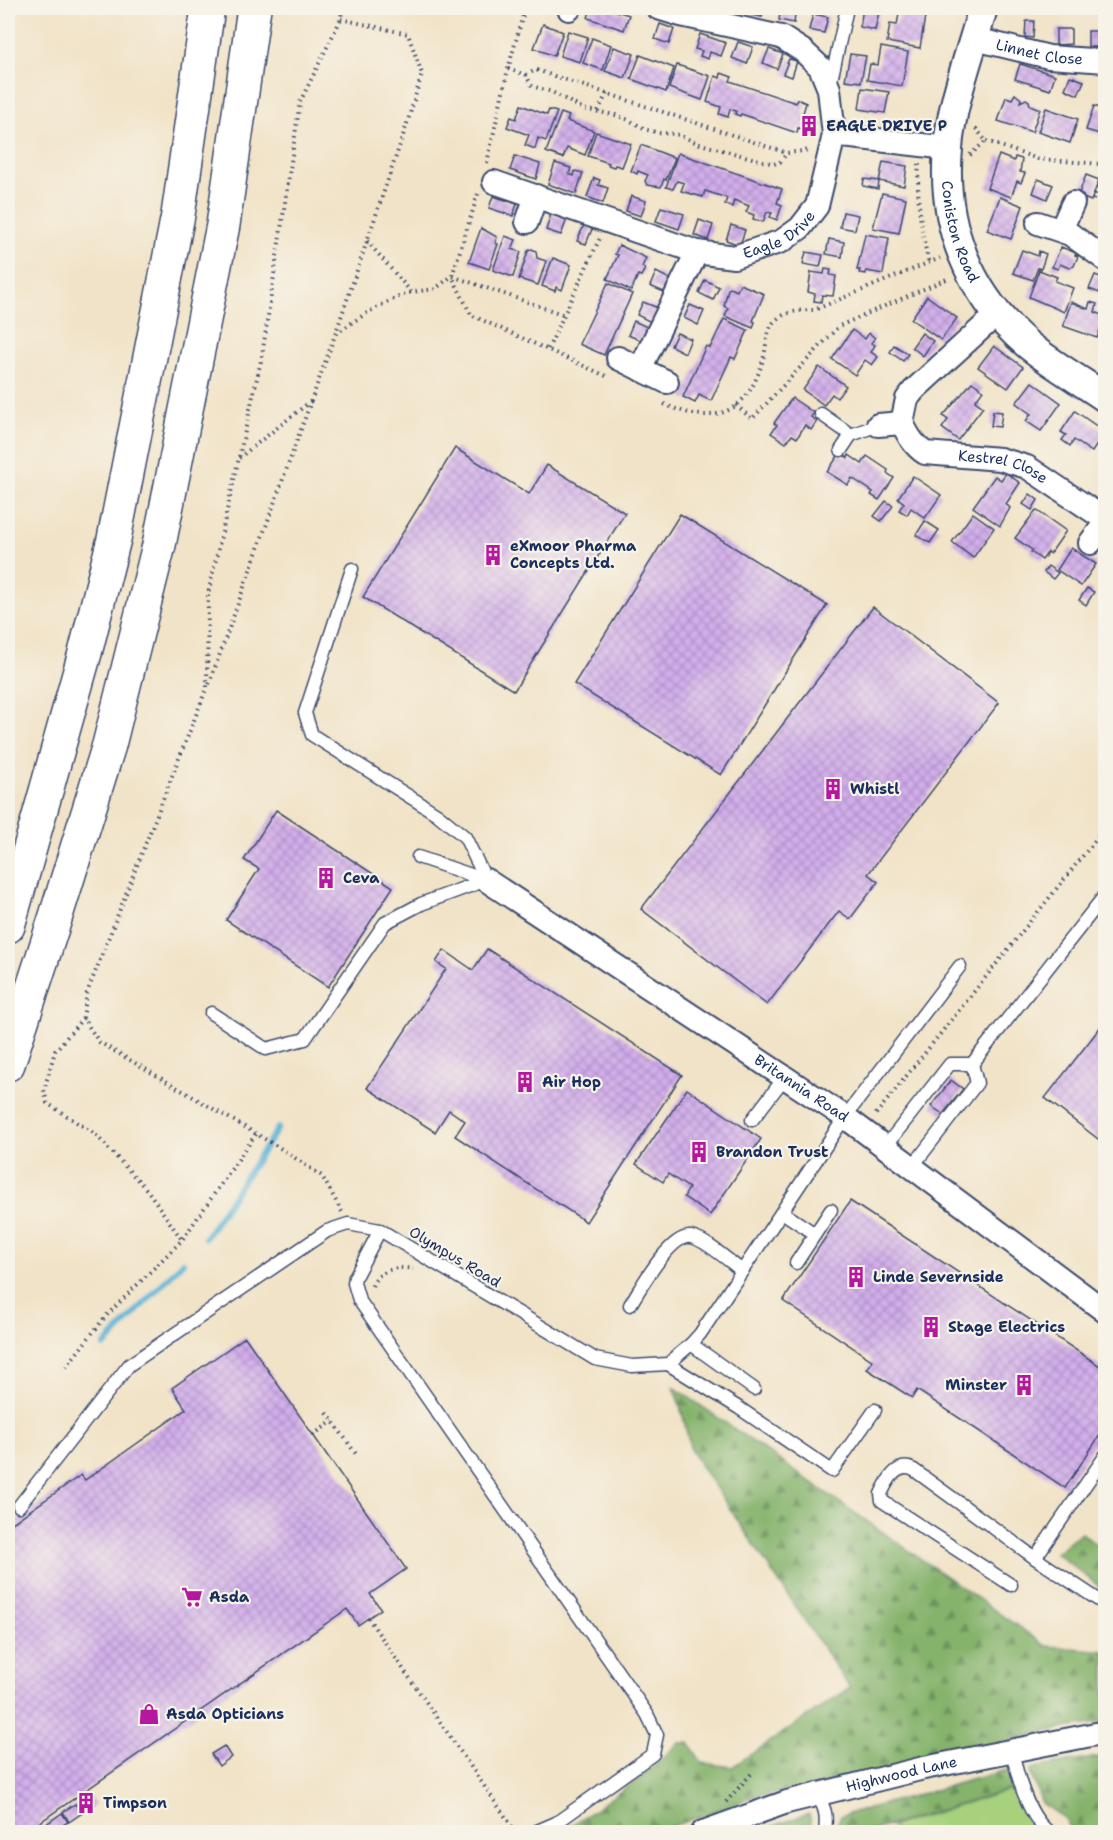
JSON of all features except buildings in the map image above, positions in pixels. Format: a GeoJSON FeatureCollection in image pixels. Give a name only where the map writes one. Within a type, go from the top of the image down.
{"type":"FeatureCollection","features":[{"type":"Feature","properties":{"kind":"highway"},"geometry":{"type":"LineString","coordinates":[[8,926],[82,664],[114,539],[178,215],[208,8]]}},
{"type":"Feature","properties":{"kind":"highway"},"geometry":{"type":"LineString","coordinates":[[8,1064],[109,745],[159,545],[223,225],[254,8]]}},
{"type":"Feature","properties":{"kind":"street","name":"Eagle Drive"},"geometry":{"type":"LineString","coordinates":[[490,175],[536,196],[697,252],[734,257],[783,241],[800,228],[817,206],[833,141],[829,90],[820,67],[803,51],[781,37],[658,8]]}},
{"type":"Feature","properties":{"kind":"street","name":"Coniston Road"},"geometry":{"type":"LineString","coordinates":[[983,8],[956,105],[934,147],[960,250],[978,288],[1027,344],[1106,398]]}},
{"type":"Feature","properties":{"kind":"street","name":"Linnet Close"},"geometry":{"type":"LineString","coordinates":[[975,39],[1049,57],[1106,61]]}},
{"type":"Feature","properties":{"kind":"street"},"geometry":{"type":"LineString","coordinates":[[833,141],[934,147]]}},
{"type":"Feature","properties":{"kind":"street"},"geometry":{"type":"LineString","coordinates":[[527,222],[536,196]]}},
{"type":"Feature","properties":{"kind":"street"},"geometry":{"type":"LineString","coordinates":[[1062,230],[1073,202]]}},
{"type":"Feature","properties":{"kind":"street"},"geometry":{"type":"LineString","coordinates":[[1038,223],[1070,234],[1106,260]]}},
{"type":"Feature","properties":{"kind":"street"},"geometry":{"type":"LineString","coordinates":[[640,369],[697,252]]}},
{"type":"Feature","properties":{"kind":"street"},"geometry":{"type":"LineString","coordinates":[[878,425],[902,423],[907,399],[914,390],[998,313]]}},
{"type":"Feature","properties":{"kind":"street"},"geometry":{"type":"LineString","coordinates":[[618,358],[667,382]]}},
{"type":"Feature","properties":{"kind":"street","name":"Kestrel Close"},"geometry":{"type":"LineString","coordinates":[[902,423],[910,438],[919,449],[926,453],[1000,459],[1027,467],[1106,521],[1090,543]]}},
{"type":"Feature","properties":{"kind":"street","name":"Britannia Road"},"geometry":{"type":"LineString","coordinates":[[486,880],[845,1117],[1106,1312]]}},
{"type":"Feature","properties":{"kind":"street","name":"Highwood Lane"},"geometry":{"type":"LineString","coordinates":[[703,1833],[787,1802],[924,1768],[1106,1732]]}},
{"type":"Feature","properties":{"kind":"lane"},"geometry":{"type":"LineString","coordinates":[[829,90],[847,8]]}},
{"type":"Feature","properties":{"kind":"lane"},"geometry":{"type":"LineString","coordinates":[[821,414],[850,435]]}},
{"type":"Feature","properties":{"kind":"lane"},"geometry":{"type":"LineString","coordinates":[[841,450],[850,435],[878,425]]}},
{"type":"Feature","properties":{"kind":"lane"},"geometry":{"type":"LineString","coordinates":[[352,569],[305,713],[312,735],[437,814],[465,837],[486,880]]}},
{"type":"Feature","properties":{"kind":"lane"},"geometry":{"type":"LineString","coordinates":[[418,856],[486,880]]}},
{"type":"Feature","properties":{"kind":"lane"},"geometry":{"type":"LineString","coordinates":[[211,1013],[266,1049],[305,1039],[385,923],[421,904],[486,880]]}},
{"type":"Feature","properties":{"kind":"lane"},"geometry":{"type":"LineString","coordinates":[[972,1064],[1106,894]]}},
{"type":"Feature","properties":{"kind":"lane"},"geometry":{"type":"LineString","coordinates":[[875,1410],[832,1471],[739,1408],[668,1364],[691,1344],[845,1117],[960,966]]}},
{"type":"Feature","properties":{"kind":"lane"},"geometry":{"type":"LineString","coordinates":[[885,1147],[950,1064],[972,1064]]}},
{"type":"Feature","properties":{"kind":"lane"},"geometry":{"type":"LineString","coordinates":[[912,1167],[977,1083],[972,1064]]}},
{"type":"Feature","properties":{"kind":"lane"},"geometry":{"type":"LineString","coordinates":[[752,1120],[785,1077]]}},
{"type":"Feature","properties":{"kind":"lane"},"geometry":{"type":"LineString","coordinates":[[796,1263],[831,1210]]}},
{"type":"Feature","properties":{"kind":"lane"},"geometry":{"type":"LineString","coordinates":[[782,1212],[815,1234]]}},
{"type":"Feature","properties":{"kind":"lane","name":"Olympus Road"},"geometry":{"type":"LineString","coordinates":[[19,1506],[129,1365],[327,1231],[348,1224],[380,1230],[595,1359],[632,1366],[668,1364]]}},
{"type":"Feature","properties":{"kind":"lane"},"geometry":{"type":"LineString","coordinates":[[380,1230],[362,1261],[354,1283],[359,1300],[647,1714],[657,1735],[653,1754],[556,1823],[535,1833]]}},
{"type":"Feature","properties":{"kind":"lane"},"geometry":{"type":"LineString","coordinates":[[630,1305],[663,1255],[679,1239],[690,1237],[704,1243],[742,1271]]}},
{"type":"Feature","properties":{"kind":"lane"},"geometry":{"type":"LineString","coordinates":[[691,1344],[754,1389]]}},
{"type":"Feature","properties":{"kind":"lane"},"geometry":{"type":"LineString","coordinates":[[1035,1557],[1106,1455]]}},
{"type":"Feature","properties":{"kind":"lane"},"geometry":{"type":"LineString","coordinates":[[1011,1585],[882,1501],[881,1494],[895,1471],[902,1467],[914,1470],[1106,1605]]}},
{"type":"Feature","properties":{"kind":"lane"},"geometry":{"type":"LineString","coordinates":[[1012,1750],[1015,1769],[1030,1805],[1044,1829],[1049,1833]]}},
{"type":"Feature","properties":{"kind":"lane"},"geometry":{"type":"LineString","coordinates":[[816,1795],[824,1804],[827,1818],[825,1833]]}},
{"type":"Feature","properties":{"kind":"path"},"geometry":{"type":"LineString","coordinates":[[207,687],[208,594],[262,356],[300,102],[341,20],[342,8]]}},
{"type":"Feature","properties":{"kind":"path"},"geometry":{"type":"LineString","coordinates":[[490,175],[508,69],[525,8]]}},
{"type":"Feature","properties":{"kind":"path"},"geometry":{"type":"LineString","coordinates":[[182,1240],[148,1191],[94,1134],[48,1103],[44,1090],[55,1051],[83,1018],[87,993],[207,687],[335,335],[406,128],[422,74],[408,34],[341,20]]}},
{"type":"Feature","properties":{"kind":"path"},"geometry":{"type":"LineString","coordinates":[[508,69],[526,75],[532,86],[552,92],[583,109],[629,120],[647,130],[676,134],[700,144],[774,164],[780,162],[787,153]]}},
{"type":"Feature","properties":{"kind":"path"},"geometry":{"type":"LineString","coordinates":[[526,75],[536,70],[787,153],[833,141]]}},
{"type":"Feature","properties":{"kind":"path"},"geometry":{"type":"LineString","coordinates":[[598,111],[607,93]]}},
{"type":"Feature","properties":{"kind":"path"},"geometry":{"type":"LineString","coordinates":[[986,141],[1038,159],[1104,164]]}},
{"type":"Feature","properties":{"kind":"path"},"geometry":{"type":"LineString","coordinates":[[929,263],[925,246],[918,177],[934,147]]}},
{"type":"Feature","properties":{"kind":"path"},"geometry":{"type":"LineString","coordinates":[[548,349],[608,222]]}},
{"type":"Feature","properties":{"kind":"path"},"geometry":{"type":"LineString","coordinates":[[366,240],[411,292]]}},
{"type":"Feature","properties":{"kind":"path"},"geometry":{"type":"LineString","coordinates":[[736,405],[752,419],[839,326],[968,269]]}},
{"type":"Feature","properties":{"kind":"path"},"geometry":{"type":"LineString","coordinates":[[335,335],[361,316],[391,299],[411,292],[435,289],[452,276],[565,315]]}},
{"type":"Feature","properties":{"kind":"path"},"geometry":{"type":"LineString","coordinates":[[239,459],[311,401]]}},
{"type":"Feature","properties":{"kind":"path"},"geometry":{"type":"LineString","coordinates":[[874,1116],[1106,827]]}},
{"type":"Feature","properties":{"kind":"path"},"geometry":{"type":"LineString","coordinates":[[83,1018],[99,1042],[277,1146],[322,1176],[335,1198]]}},
{"type":"Feature","properties":{"kind":"path"},"geometry":{"type":"LineString","coordinates":[[66,1367],[105,1317],[182,1240],[256,1134]]}},
{"type":"Feature","properties":{"kind":"path"},"geometry":{"type":"LineString","coordinates":[[368,1313],[369,1294],[375,1278],[400,1267],[414,1269],[422,1274]]}},
{"type":"Feature","properties":{"kind":"path"},"geometry":{"type":"LineString","coordinates":[[327,1413],[356,1454]]}},
{"type":"Feature","properties":{"kind":"path"},"geometry":{"type":"LineString","coordinates":[[313,1435],[333,1421]]}},
{"type":"Feature","properties":{"kind":"path"},"geometry":{"type":"LineString","coordinates":[[368,1618],[516,1833]]}},
{"type":"Feature","properties":{"kind":"green space"},"geometry":{"type":"Polygon","coordinates":[[[674,1387],[1046,1646],[1105,1651],[1105,1722],[1064,1728],[797,1790],[754,1797],[656,1832],[562,1832],[644,1775],[679,1743],[689,1743],[702,1763],[732,1767],[850,1688],[691,1451],[674,1387]]]}},
{"type":"Feature","properties":{"kind":"green space"},"geometry":{"type":"Polygon","coordinates":[[[1081,1533],[1105,1551],[1105,1591],[1056,1553],[1081,1533]]]}},
{"type":"Feature","properties":{"kind":"green space"},"geometry":{"type":"Polygon","coordinates":[[[1105,1756],[1105,1832],[1082,1832],[1069,1826],[1065,1819],[1042,1803],[1030,1772],[1034,1768],[1105,1756]]]}},
{"type":"Feature","properties":{"kind":"green space"},"geometry":{"type":"Polygon","coordinates":[[[1007,1770],[1016,1788],[868,1832],[835,1829],[841,1816],[1007,1770]]]}},
{"type":"Feature","properties":{"kind":"green space"},"geometry":{"type":"Polygon","coordinates":[[[1016,1788],[1029,1818],[1043,1832],[893,1832],[892,1826],[1016,1788]]]}},
{"type":"Feature","properties":{"kind":"green space"},"geometry":{"type":"Polygon","coordinates":[[[809,1814],[813,1832],[753,1832],[809,1814]]]}},
{"type":"Feature","properties":{"kind":"waterway"},"geometry":{"type":"LineString","coordinates":[[205,1238],[278,1128]]}},
{"type":"Feature","properties":{"kind":"waterway"},"geometry":{"type":"LineString","coordinates":[[104,1346],[183,1262]]}},
{"type":"Feature","properties":{"kind":"place","name":"EAGLE DRIVE P"},"geometry":{"type":"Point","coordinates":[809,126]}},
{"type":"Feature","properties":{"kind":"place","name":"eXmoor Pharma Concepts Ltd."},"geometry":{"type":"Point","coordinates":[493,555]}},
{"type":"Feature","properties":{"kind":"place","name":"Whistl"},"geometry":{"type":"Point","coordinates":[833,789]}},
{"type":"Feature","properties":{"kind":"place","name":"Ceva"},"geometry":{"type":"Point","coordinates":[326,878]}},
{"type":"Feature","properties":{"kind":"place","name":"Air Hop"},"geometry":{"type":"Point","coordinates":[525,1082]}},
{"type":"Feature","properties":{"kind":"place","name":"Brandon Trust"},"geometry":{"type":"Point","coordinates":[699,1152]}},
{"type":"Feature","properties":{"kind":"place","name":"Linde Severnside"},"geometry":{"type":"Point","coordinates":[856,1277]}},
{"type":"Feature","properties":{"kind":"place","name":"Stage Electrics"},"geometry":{"type":"Point","coordinates":[931,1327]}},
{"type":"Feature","properties":{"kind":"place","name":"Minster"},"geometry":{"type":"Point","coordinates":[1024,1385]}},
{"type":"Feature","properties":{"kind":"place","name":"Asda"},"geometry":{"type":"Point","coordinates":[192,1597]}},
{"type":"Feature","properties":{"kind":"place","name":"Asda Opticians"},"geometry":{"type":"Point","coordinates":[149,1714]}},
{"type":"Feature","properties":{"kind":"place","name":"Timpson"},"geometry":{"type":"Point","coordinates":[86,1803]}}]}
